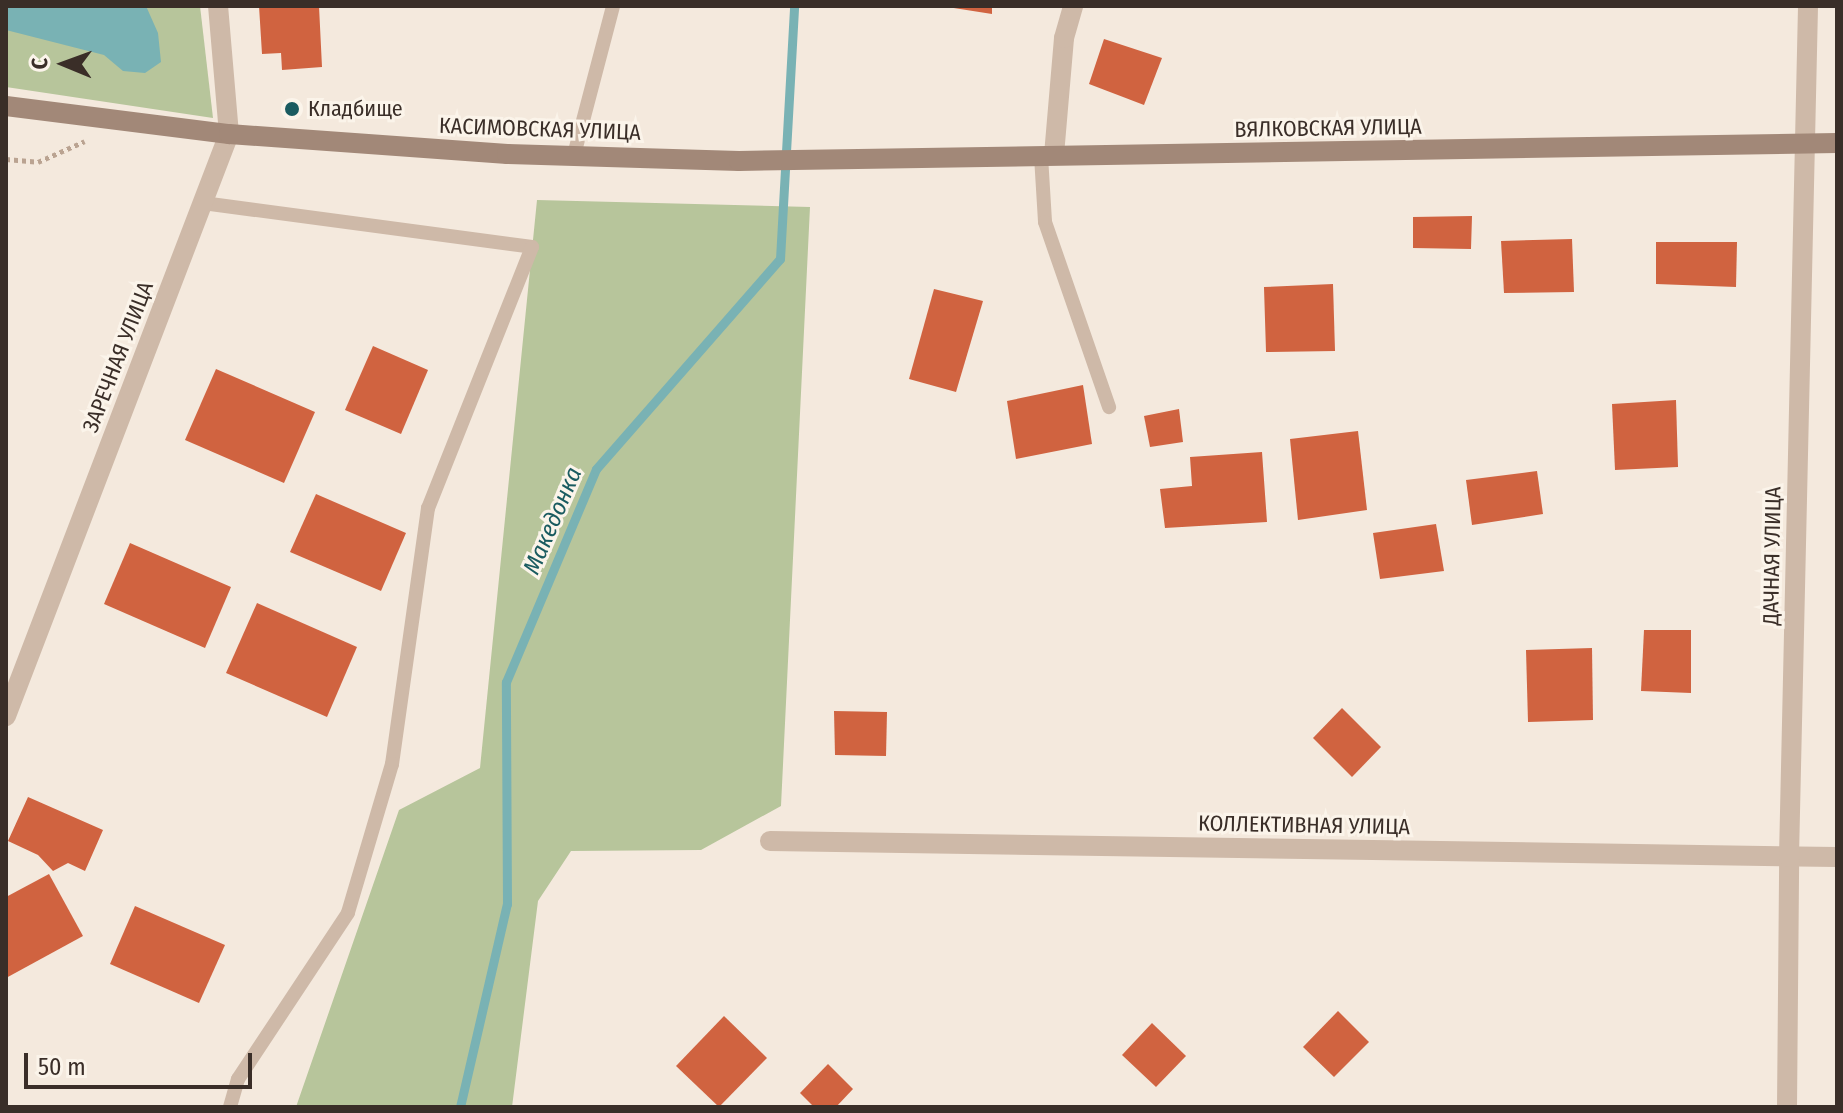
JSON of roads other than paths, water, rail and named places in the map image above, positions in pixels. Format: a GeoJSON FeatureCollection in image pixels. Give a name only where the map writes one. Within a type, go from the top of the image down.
{"type":"FeatureCollection","features":[{"type":"Feature","properties":{"kind":"main road","name":"КАСИМОВСКАЯ УЛИЦА"},"geometry":{"type":"LineString","coordinates":[[6,106],[229,134],[507,154],[739,161],[820,159]]}},
{"type":"Feature","properties":{"kind":"main road","name":"ВЯЛКОВСКАЯ УЛИЦА"},"geometry":{"type":"LineString","coordinates":[[820,159],[1837,143]]}},
{"type":"Feature","properties":{"kind":"street","name":"ЗАРЕЧНАЯ УЛИЦА"},"geometry":{"type":"LineString","coordinates":[[6,716],[229,134],[218,6]]}},
{"type":"Feature","properties":{"kind":"street"},"geometry":{"type":"LineString","coordinates":[[1048,155],[1064,38],[1073,6]]}},
{"type":"Feature","properties":{"kind":"street","name":"ДАЧНАЯ УЛИЦА"},"geometry":{"type":"LineString","coordinates":[[1787,1107],[1789,857],[1808,6]]}},
{"type":"Feature","properties":{"kind":"street","name":"КОЛЛЕКТИВНАЯ УЛИЦА"},"geometry":{"type":"LineString","coordinates":[[770,841],[1837,857]]}},
{"type":"Feature","properties":{"kind":"lane"},"geometry":{"type":"LineString","coordinates":[[574,155],[613,6]]}},
{"type":"Feature","properties":{"kind":"lane"},"geometry":{"type":"LineString","coordinates":[[1048,155],[1045,222],[1109,407]]}},
{"type":"Feature","properties":{"kind":"lane"},"geometry":{"type":"LineString","coordinates":[[203,203],[532,247],[428,508],[392,764],[348,913],[238,1079],[230,1107]]}},
{"type":"Feature","properties":{"kind":"water"},"geometry":{"type":"Polygon","coordinates":[[[6,6],[146,6],[158,33],[161,62],[145,73],[123,71],[104,55],[6,30],[6,6]]]}},
{"type":"Feature","properties":{"kind":"waterway","name":"Македонка"},"geometry":{"type":"LineString","coordinates":[[460,1107],[507,904],[506,682],[596,469],[780,259],[794,6]]}},
{"type":"Feature","properties":{"kind":"place","name":"Кладбище"},"geometry":{"type":"Point","coordinates":[292,109]}}]}
